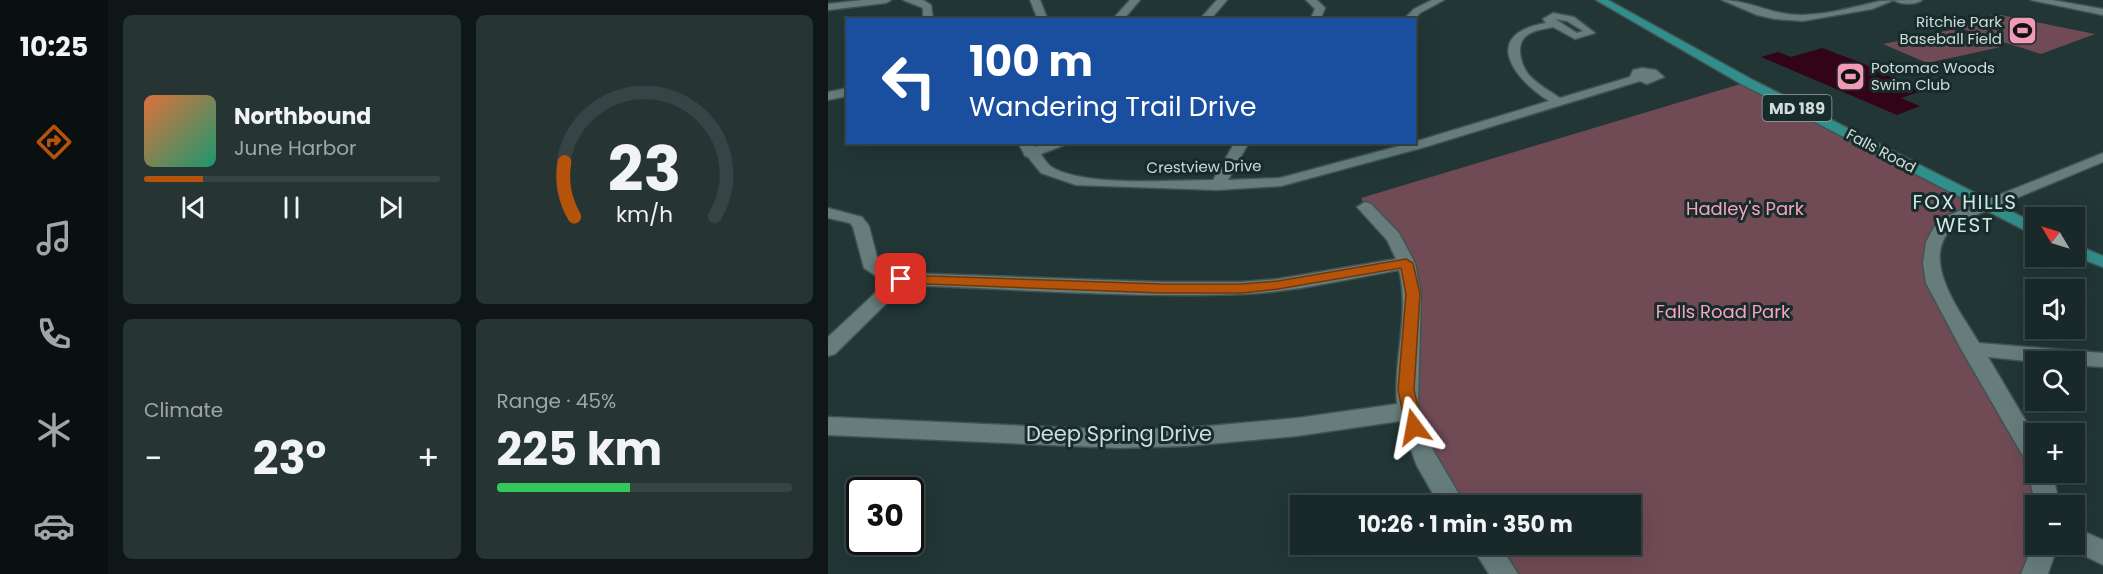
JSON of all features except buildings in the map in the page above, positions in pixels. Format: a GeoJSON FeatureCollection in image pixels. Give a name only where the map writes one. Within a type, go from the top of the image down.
{"type":"FeatureCollection","features":[{"type":"Feature","properties":{"kind":"main road","name":"Falls Road"},"geometry":{"type":"LineString","coordinates":[[1601,0],[1746,82],[2025,226]]}},
{"type":"Feature","properties":{"kind":"main road"},"geometry":{"type":"LineString","coordinates":[[2085,254],[2103,262]]}},
{"type":"Feature","properties":{"kind":"street"},"geometry":{"type":"LineString","coordinates":[[828,7],[886,0]]}},
{"type":"Feature","properties":{"kind":"street"},"geometry":{"type":"LineString","coordinates":[[908,0],[925,4],[928,7],[928,18]]}},
{"type":"Feature","properties":{"kind":"street"},"geometry":{"type":"LineString","coordinates":[[1035,0],[1042,18]]}},
{"type":"Feature","properties":{"kind":"street"},"geometry":{"type":"LineString","coordinates":[[1119,18],[1135,0]]}},
{"type":"Feature","properties":{"kind":"street"},"geometry":{"type":"LineString","coordinates":[[1206,18],[1222,0]]}},
{"type":"Feature","properties":{"kind":"street"},"geometry":{"type":"LineString","coordinates":[[1311,0],[1320,8],[1316,18]]}},
{"type":"Feature","properties":{"kind":"street"},"geometry":{"type":"LineString","coordinates":[[1727,0],[1778,18],[1778,25],[1785,28],[1799,27],[1797,20],[1819,19],[1889,0]]}},
{"type":"Feature","properties":{"kind":"street"},"geometry":{"type":"LineString","coordinates":[[1898,0],[1917,0]]}},
{"type":"Feature","properties":{"kind":"street"},"geometry":{"type":"LineString","coordinates":[[2036,0],[2103,12]]}},
{"type":"Feature","properties":{"kind":"street"},"geometry":{"type":"LineString","coordinates":[[1410,18],[1417,10],[1432,1]]}},
{"type":"Feature","properties":{"kind":"street"},"geometry":{"type":"LineString","coordinates":[[1555,24],[1535,28],[1517,37],[1515,61],[1524,78],[1559,102]]}},
{"type":"Feature","properties":{"kind":"street","name":"Crestview Drive"},"geometry":{"type":"LineString","coordinates":[[1417,141],[1638,78]]}},
{"type":"Feature","properties":{"kind":"street"},"geometry":{"type":"LineString","coordinates":[[828,96],[846,92]]}},
{"type":"Feature","properties":{"kind":"street"},"geometry":{"type":"LineString","coordinates":[[1027,148],[1053,144]]}},
{"type":"Feature","properties":{"kind":"street"},"geometry":{"type":"LineString","coordinates":[[1218,186],[1241,144]]}},
{"type":"Feature","properties":{"kind":"street","name":"Crestview Drive"},"geometry":{"type":"LineString","coordinates":[[1027,148],[1046,170],[1076,181],[1218,186],[1281,182],[1407,144]]}},
{"type":"Feature","properties":{"kind":"street"},"geometry":{"type":"LineString","coordinates":[[2025,441],[1935,283],[1932,250],[1938,232],[1967,212],[2103,157]]}},
{"type":"Feature","properties":{"kind":"street"},"geometry":{"type":"LineString","coordinates":[[1365,207],[1395,239],[1406,263],[1413,294],[1406,390],[1409,411],[1419,443],[1439,486],[1446,495]]}},
{"type":"Feature","properties":{"kind":"street"},"geometry":{"type":"LineString","coordinates":[[828,213],[856,220],[861,226],[870,264],[885,274],[901,279],[1161,288],[1242,288],[1278,285],[1406,263]]}},
{"type":"Feature","properties":{"kind":"street"},"geometry":{"type":"LineString","coordinates":[[828,350],[901,279]]}},
{"type":"Feature","properties":{"kind":"street"},"geometry":{"type":"LineString","coordinates":[[1971,349],[2103,360]]}},
{"type":"Feature","properties":{"kind":"street","name":"Deep Spring Drive"},"geometry":{"type":"LineString","coordinates":[[828,426],[1118,439],[1187,437],[1297,427],[1409,411]]}},
{"type":"Feature","properties":{"kind":"street"},"geometry":{"type":"LineString","coordinates":[[2085,544],[2103,553]]}},
{"type":"Feature","properties":{"kind":"street"},"geometry":{"type":"LineString","coordinates":[[1491,555],[1505,574]]}},
{"type":"Feature","properties":{"kind":"street"},"geometry":{"type":"LineString","coordinates":[[2034,574],[2042,555]]}},
{"type":"Feature","properties":{"kind":"green space","name":"Ritchie Park Baseball Field"},"geometry":{"type":"Polygon","coordinates":[[[1996,14],[2095,34],[2041,54],[1956,27],[1996,14]]]}},
{"type":"Feature","properties":{"kind":"green space"},"geometry":{"type":"Polygon","coordinates":[[[1955,29],[2001,47],[1927,63],[1883,44],[1955,29]]]}},
{"type":"Feature","properties":{"kind":"green space","name":"Falls Road Park"},"geometry":{"type":"Polygon","coordinates":[[[1747,82],[1984,206],[1944,226],[1933,274],[2025,451],[2025,483],[2040,483],[2044,495],[2025,495],[2025,555],[2035,555],[2034,574],[1505,574],[1491,555],[1641,555],[1641,495],[1448,495],[1419,443],[1406,263],[1365,207],[1361,198],[1747,82]]]}},
{"type":"Feature","properties":{"kind":"shaded area","name":"Potomac Woods Swim Club"},"geometry":{"type":"Polygon","coordinates":[[[1822,48],[1862,63],[1921,91],[1901,98],[1920,106],[1897,115],[1761,57],[1778,52],[1791,57],[1822,48]]]}},
{"type":"Feature","properties":{"kind":"place","name":"Ritchie Park Baseball Field"},"geometry":{"type":"Point","coordinates":[2023,31]}},
{"type":"Feature","properties":{"kind":"place","name":"Potomac Woods Swim Club"},"geometry":{"type":"Point","coordinates":[1850,77]}},
{"type":"Feature","properties":{"kind":"district","name":"FOX HILLS WEST"},"geometry":{"type":"Point","coordinates":[1965,214]}},
{"type":"Feature","properties":{"kind":"route"},"geometry":{"type":"LineString","coordinates":[[901,279],[1161,288],[1242,288],[1278,285],[1406,263],[1413,294],[1406,390],[1414,427]]}},
{"type":"Feature","properties":{"kind":"park label","name":"Hadley's Park"},"geometry":{"type":"Point","coordinates":[1745,209]}}]}
